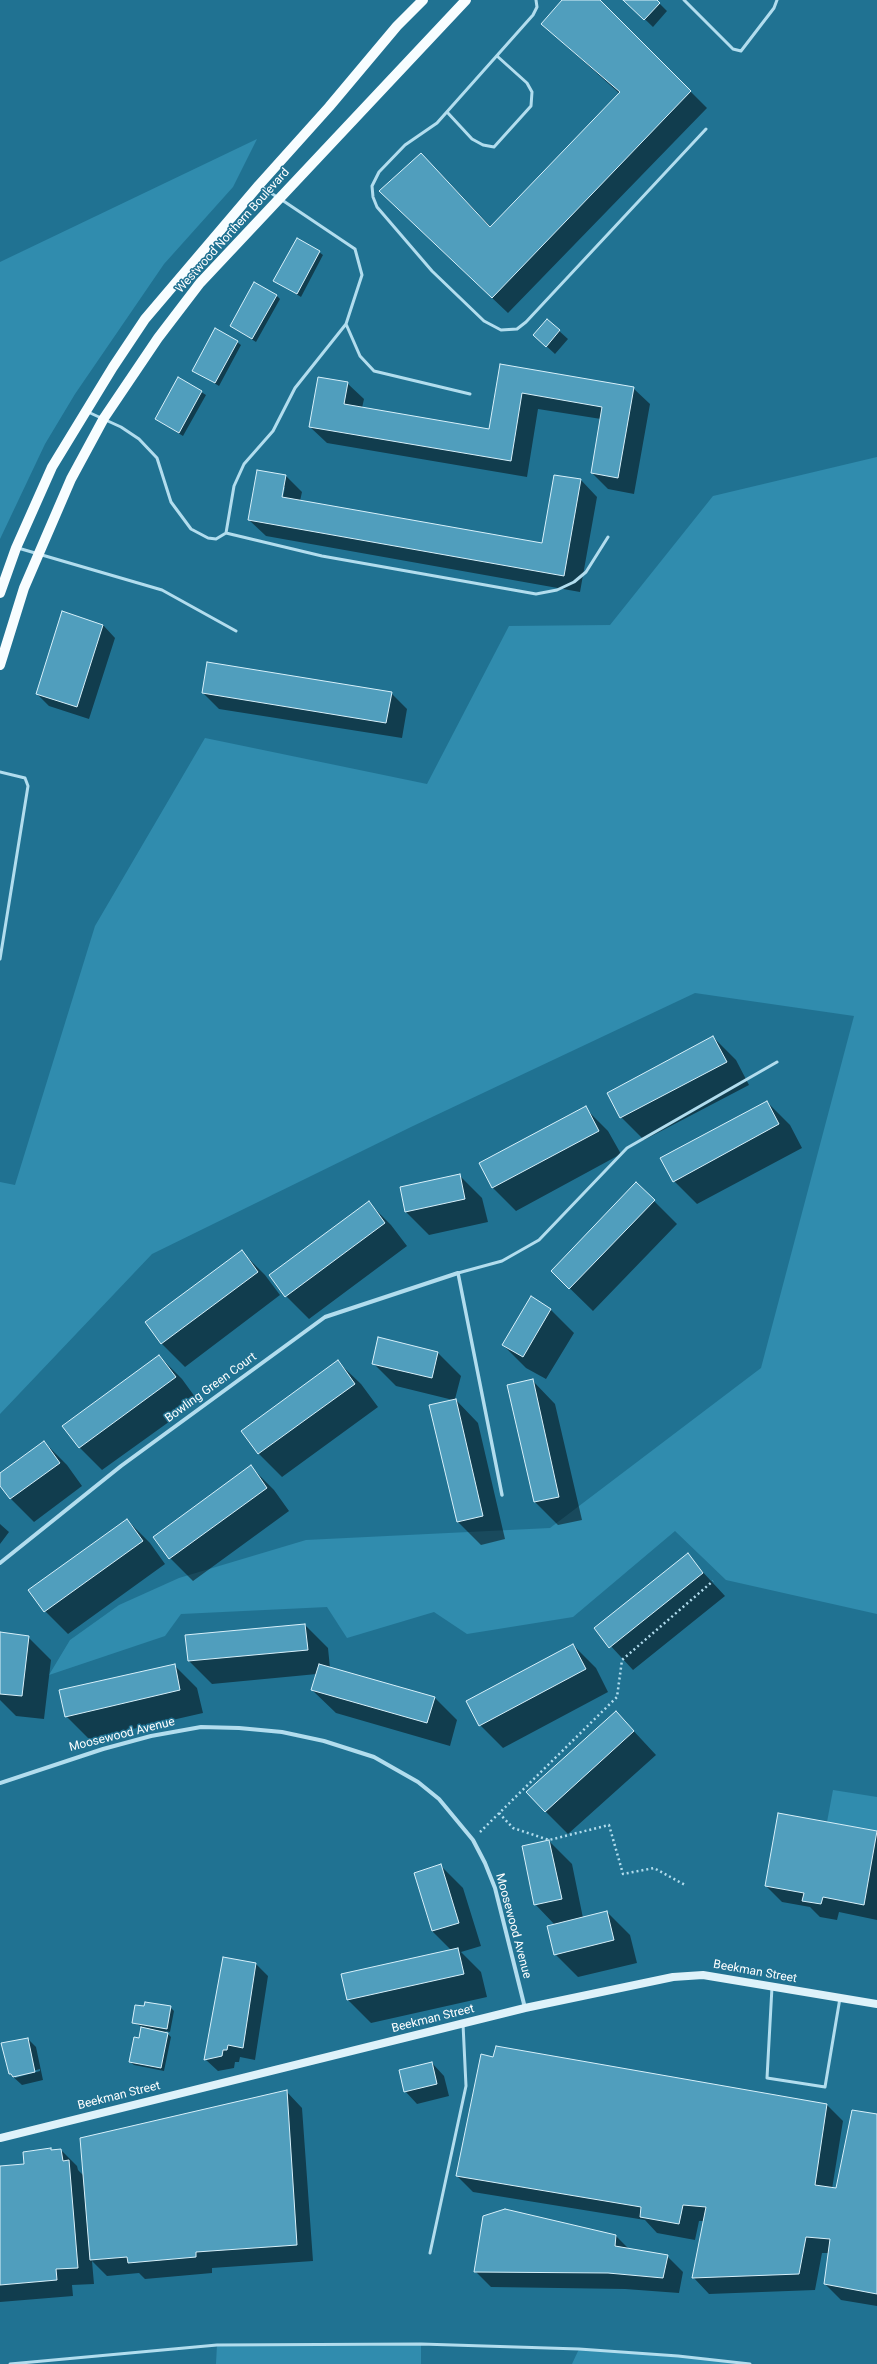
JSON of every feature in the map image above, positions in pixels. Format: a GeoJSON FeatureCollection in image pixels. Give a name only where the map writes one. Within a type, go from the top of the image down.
{"type":"FeatureCollection","features":[{"type":"Feature","properties":{"kind":"main road","name":"Westwood Northern Boulevard"},"geometry":{"type":"LineString","coordinates":[[0,593],[16,548],[52,467],[85,411],[145,319],[397,26],[423,0]]}},
{"type":"Feature","properties":{"kind":"main road","name":"Westwood Northern Boulevard"},"geometry":{"type":"LineString","coordinates":[[0,665],[24,588],[37,554],[71,479],[104,418],[158,338],[200,283],[466,0]]}},
{"type":"Feature","properties":{"kind":"main road","name":"Beekman Street"},"geometry":{"type":"LineString","coordinates":[[0,2138],[525,2008],[673,1977],[703,1975],[877,2004]]}},
{"type":"Feature","properties":{"kind":"street"},"geometry":{"type":"LineString","coordinates":[[458,1273],[502,1495]]}},
{"type":"Feature","properties":{"kind":"street","name":"Bowling Green Court"},"geometry":{"type":"LineString","coordinates":[[0,1563],[121,1466],[325,1317],[458,1273]]}},
{"type":"Feature","properties":{"kind":"street","name":"Moosewood Avenue"},"geometry":{"type":"LineString","coordinates":[[0,1783],[60,1762],[151,1736],[200,1727],[239,1728],[282,1732],[324,1741],[374,1757],[418,1782],[439,1799],[473,1840],[485,1863],[495,1888],[525,2008]]}},
{"type":"Feature","properties":{"kind":"lane"},"geometry":{"type":"LineString","coordinates":[[536,0],[537,7],[533,15],[497,56],[437,123],[405,145],[379,172],[372,186],[373,197],[377,207],[432,271],[484,321],[501,330],[517,328],[526,322],[706,129]]}},
{"type":"Feature","properties":{"kind":"lane"},"geometry":{"type":"LineString","coordinates":[[684,0],[733,49],[741,51],[774,8],[777,0]]}},
{"type":"Feature","properties":{"kind":"lane"},"geometry":{"type":"LineString","coordinates":[[447,112],[472,139],[483,145],[494,146],[531,106],[532,92],[527,83],[497,56]]}},
{"type":"Feature","properties":{"kind":"lane"},"geometry":{"type":"LineString","coordinates":[[226,533],[234,486],[244,464],[273,431],[295,388],[346,324],[362,275],[355,249],[259,185]]}},
{"type":"Feature","properties":{"kind":"lane"},"geometry":{"type":"LineString","coordinates":[[346,324],[360,356],[374,370],[470,394]]}},
{"type":"Feature","properties":{"kind":"lane"},"geometry":{"type":"LineString","coordinates":[[85,411],[104,418],[138,439],[157,458],[172,502],[191,529],[208,538],[216,539],[226,533],[322,556],[536,594],[557,590],[574,582],[586,572],[608,537]]}},
{"type":"Feature","properties":{"kind":"lane"},"geometry":{"type":"LineString","coordinates":[[16,548],[162,590],[236,631]]}},
{"type":"Feature","properties":{"kind":"lane"},"geometry":{"type":"LineString","coordinates":[[0,772],[25,778],[28,786],[0,959]]}},
{"type":"Feature","properties":{"kind":"lane"},"geometry":{"type":"LineString","coordinates":[[458,1273],[502,1261],[539,1240],[627,1148],[777,1062]]}},
{"type":"Feature","properties":{"kind":"lane"},"geometry":{"type":"LineString","coordinates":[[772,1987],[767,2078],[810,2085],[825,2087],[840,1998]]}},
{"type":"Feature","properties":{"kind":"lane"},"geometry":{"type":"LineString","coordinates":[[430,2253],[466,2086],[463,2024]]}},
{"type":"Feature","properties":{"kind":"lane"},"geometry":{"type":"LineString","coordinates":[[10,2364],[217,2345],[421,2344],[578,2349],[678,2356],[750,2364]]}},
{"type":"Feature","properties":{"kind":"path"},"geometry":{"type":"LineString","coordinates":[[473,1840],[617,1697],[622,1660],[713,1581]]}},
{"type":"Feature","properties":{"kind":"path"},"geometry":{"type":"LineString","coordinates":[[499,1813],[513,1828],[549,1840],[609,1824],[623,1874],[654,1868],[685,1885]]}},
{"type":"Feature","properties":{"kind":"shaded area"},"geometry":{"type":"Polygon","coordinates":[[[257,139],[233,187],[164,264],[75,394],[45,444],[0,539],[0,262],[257,139]]]}},
{"type":"Feature","properties":{"kind":"shaded area"},"geometry":{"type":"Polygon","coordinates":[[[877,457],[877,1614],[726,1580],[675,1531],[573,1617],[467,1634],[434,1612],[347,1638],[327,1607],[181,1614],[165,1636],[49,1675],[70,1640],[119,1605],[179,1578],[306,1540],[550,1528],[761,1368],[854,1016],[695,993],[413,1126],[152,1254],[0,1414],[0,1182],[15,1185],[95,926],[205,738],[427,784],[509,626],[610,625],[713,496],[877,457]]]}},
{"type":"Feature","properties":{"kind":"shaded area"},"geometry":{"type":"Polygon","coordinates":[[[833,1790],[877,1797],[877,1831],[827,1822],[833,1790]]]}},
{"type":"Feature","properties":{"kind":"shaded area"},"geometry":{"type":"Polygon","coordinates":[[[421,2344],[421,2364],[216,2364],[217,2345],[421,2344]]]}},
{"type":"Feature","properties":{"kind":"shaded area"},"geometry":{"type":"Polygon","coordinates":[[[579,2349],[678,2356],[750,2364],[572,2364],[579,2349]]]}},
{"type":"Feature","properties":{"kind":"building"},"geometry":{"type":"Polygon","coordinates":[[[562,0],[600,0],[691,91],[492,298],[379,191],[421,153],[490,227],[620,92],[541,24],[562,0]]]}},
{"type":"Feature","properties":{"kind":"building"},"geometry":{"type":"Polygon","coordinates":[[[623,0],[657,0],[660,3],[644,20],[623,0]]]}},
{"type":"Feature","properties":{"kind":"building"},"geometry":{"type":"Polygon","coordinates":[[[297,238],[320,251],[297,294],[273,281],[297,238]]]}},
{"type":"Feature","properties":{"kind":"building"},"geometry":{"type":"Polygon","coordinates":[[[254,282],[277,295],[252,339],[230,326],[254,282]]]}},
{"type":"Feature","properties":{"kind":"building"},"geometry":{"type":"Polygon","coordinates":[[[547,319],[560,330],[546,347],[533,335],[547,319]]]}},
{"type":"Feature","properties":{"kind":"building"},"geometry":{"type":"Polygon","coordinates":[[[215,328],[238,341],[215,383],[192,371],[215,328]]]}},
{"type":"Feature","properties":{"kind":"building"},"geometry":{"type":"Polygon","coordinates":[[[500,364],[634,387],[618,478],[591,473],[602,407],[522,393],[511,461],[309,427],[318,377],[348,382],[344,404],[489,429],[500,364]]]}},
{"type":"Feature","properties":{"kind":"building"},"geometry":{"type":"Polygon","coordinates":[[[178,377],[202,391],[179,433],[155,419],[178,377]]]}},
{"type":"Feature","properties":{"kind":"building"},"geometry":{"type":"Polygon","coordinates":[[[257,470],[286,475],[282,497],[542,543],[554,475],[581,479],[564,576],[248,520],[257,470]]]}},
{"type":"Feature","properties":{"kind":"building"},"geometry":{"type":"Polygon","coordinates":[[[62,611],[103,625],[77,707],[36,694],[62,611]]]}},
{"type":"Feature","properties":{"kind":"building"},"geometry":{"type":"Polygon","coordinates":[[[207,662],[392,692],[386,723],[202,693],[207,662]]]}},
{"type":"Feature","properties":{"kind":"building"},"geometry":{"type":"Polygon","coordinates":[[[713,1036],[727,1062],[620,1118],[607,1093],[713,1036]]]}},
{"type":"Feature","properties":{"kind":"building"},"geometry":{"type":"Polygon","coordinates":[[[767,1101],[779,1124],[673,1182],[660,1158],[767,1101]]]}},
{"type":"Feature","properties":{"kind":"building"},"geometry":{"type":"Polygon","coordinates":[[[586,1106],[599,1131],[492,1188],[479,1163],[586,1106]]]}},
{"type":"Feature","properties":{"kind":"building"},"geometry":{"type":"Polygon","coordinates":[[[460,1174],[465,1199],[405,1212],[400,1187],[460,1174]]]}},
{"type":"Feature","properties":{"kind":"building"},"geometry":{"type":"Polygon","coordinates":[[[636,1182],[655,1200],[569,1289],[551,1271],[636,1182]]]}},
{"type":"Feature","properties":{"kind":"building"},"geometry":{"type":"Polygon","coordinates":[[[369,1201],[385,1223],[285,1297],[269,1275],[369,1201]]]}},
{"type":"Feature","properties":{"kind":"building"},"geometry":{"type":"Polygon","coordinates":[[[242,1250],[258,1272],[161,1344],[145,1322],[242,1250]]]}},
{"type":"Feature","properties":{"kind":"building"},"geometry":{"type":"Polygon","coordinates":[[[531,1296],[551,1309],[523,1357],[502,1345],[531,1296]]]}},
{"type":"Feature","properties":{"kind":"building"},"geometry":{"type":"Polygon","coordinates":[[[378,1337],[438,1352],[432,1378],[372,1364],[378,1337]]]}},
{"type":"Feature","properties":{"kind":"building"},"geometry":{"type":"Polygon","coordinates":[[[159,1355],[176,1377],[79,1448],[62,1426],[159,1355]]]}},
{"type":"Feature","properties":{"kind":"building"},"geometry":{"type":"Polygon","coordinates":[[[338,1360],[355,1384],[258,1454],[241,1431],[338,1360]]]}},
{"type":"Feature","properties":{"kind":"building"},"geometry":{"type":"Polygon","coordinates":[[[533,1379],[559,1497],[534,1502],[507,1385],[533,1379]]]}},
{"type":"Feature","properties":{"kind":"building"},"geometry":{"type":"Polygon","coordinates":[[[456,1399],[483,1516],[457,1522],[429,1405],[456,1399]]]}},
{"type":"Feature","properties":{"kind":"building"},"geometry":{"type":"Polygon","coordinates":[[[44,1441],[60,1463],[10,1499],[0,1486],[0,1473],[44,1441]]]}},
{"type":"Feature","properties":{"kind":"building"},"geometry":{"type":"Polygon","coordinates":[[[251,1465],[267,1488],[169,1559],[153,1537],[251,1465]]]}},
{"type":"Feature","properties":{"kind":"building"},"geometry":{"type":"Polygon","coordinates":[[[127,1519],[143,1541],[44,1612],[28,1590],[127,1519]]]}},
{"type":"Feature","properties":{"kind":"building"},"geometry":{"type":"Polygon","coordinates":[[[688,1553],[703,1573],[609,1648],[594,1628],[688,1553]]]}},
{"type":"Feature","properties":{"kind":"building"},"geometry":{"type":"Polygon","coordinates":[[[305,1624],[308,1650],[188,1661],[185,1635],[305,1624]]]}},
{"type":"Feature","properties":{"kind":"building"},"geometry":{"type":"Polygon","coordinates":[[[0,1632],[29,1636],[22,1696],[0,1694],[0,1632]]]}},
{"type":"Feature","properties":{"kind":"building"},"geometry":{"type":"Polygon","coordinates":[[[573,1644],[586,1669],[479,1726],[466,1701],[573,1644]]]}},
{"type":"Feature","properties":{"kind":"building"},"geometry":{"type":"Polygon","coordinates":[[[175,1664],[180,1690],[65,1717],[59,1690],[175,1664]]]}},
{"type":"Feature","properties":{"kind":"building"},"geometry":{"type":"Polygon","coordinates":[[[319,1664],[435,1697],[427,1723],[311,1690],[319,1664]]]}},
{"type":"Feature","properties":{"kind":"building"},"geometry":{"type":"Polygon","coordinates":[[[616,1711],[634,1731],[545,1812],[526,1792],[616,1711]]]}},
{"type":"Feature","properties":{"kind":"building"},"geometry":{"type":"Polygon","coordinates":[[[778,1813],[877,1831],[864,1905],[823,1897],[821,1904],[802,1901],[804,1893],[765,1886],[778,1813]]]}},
{"type":"Feature","properties":{"kind":"building"},"geometry":{"type":"Polygon","coordinates":[[[549,1840],[562,1899],[534,1905],[522,1846],[549,1840]]]}},
{"type":"Feature","properties":{"kind":"building"},"geometry":{"type":"Polygon","coordinates":[[[441,1864],[459,1923],[432,1931],[414,1873],[441,1864]]]}},
{"type":"Feature","properties":{"kind":"building"},"geometry":{"type":"Polygon","coordinates":[[[607,1911],[614,1940],[554,1955],[547,1926],[607,1911]]]}},
{"type":"Feature","properties":{"kind":"building"},"geometry":{"type":"Polygon","coordinates":[[[458,1948],[464,1974],[347,2000],[341,1974],[458,1948]]]}},
{"type":"Feature","properties":{"kind":"building"},"geometry":{"type":"Polygon","coordinates":[[[223,1957],[256,1963],[243,2048],[228,2045],[227,2050],[223,2050],[222,2056],[204,2060],[223,1957]]]}},
{"type":"Feature","properties":{"kind":"building"},"geometry":{"type":"Polygon","coordinates":[[[145,2002],[171,2006],[167,2029],[132,2023],[135,2005],[144,2006],[145,2002]]]}},
{"type":"Feature","properties":{"kind":"building"},"geometry":{"type":"Polygon","coordinates":[[[141,2027],[168,2033],[161,2068],[129,2062],[134,2037],[139,2038],[141,2027]]]}},
{"type":"Feature","properties":{"kind":"building"},"geometry":{"type":"Polygon","coordinates":[[[28,2038],[35,2072],[13,2077],[9,2074],[1,2043],[28,2038]]]}},
{"type":"Feature","properties":{"kind":"building"},"geometry":{"type":"Polygon","coordinates":[[[496,2046],[827,2104],[815,2185],[836,2188],[852,2110],[877,2114],[877,2294],[824,2284],[830,2239],[806,2237],[799,2274],[692,2278],[706,2207],[683,2205],[679,2224],[640,2217],[641,2207],[456,2176],[481,2054],[493,2057],[496,2046]]]}},
{"type":"Feature","properties":{"kind":"building"},"geometry":{"type":"Polygon","coordinates":[[[432,2062],[437,2084],[404,2092],[399,2070],[432,2062]]]}},
{"type":"Feature","properties":{"kind":"building"},"geometry":{"type":"Polygon","coordinates":[[[287,2090],[297,2245],[196,2252],[196,2257],[128,2263],[127,2257],[90,2260],[80,2138],[287,2090]]]}},
{"type":"Feature","properties":{"kind":"building"},"geometry":{"type":"Polygon","coordinates":[[[51,2148],[51,2150],[61,2149],[63,2161],[69,2160],[78,2268],[56,2269],[57,2280],[0,2285],[0,2166],[24,2164],[23,2152],[51,2148]]]}},
{"type":"Feature","properties":{"kind":"building"},"geometry":{"type":"Polygon","coordinates":[[[505,2209],[616,2235],[615,2246],[668,2255],[663,2278],[608,2273],[474,2272],[483,2216],[505,2209]]]}}]}
